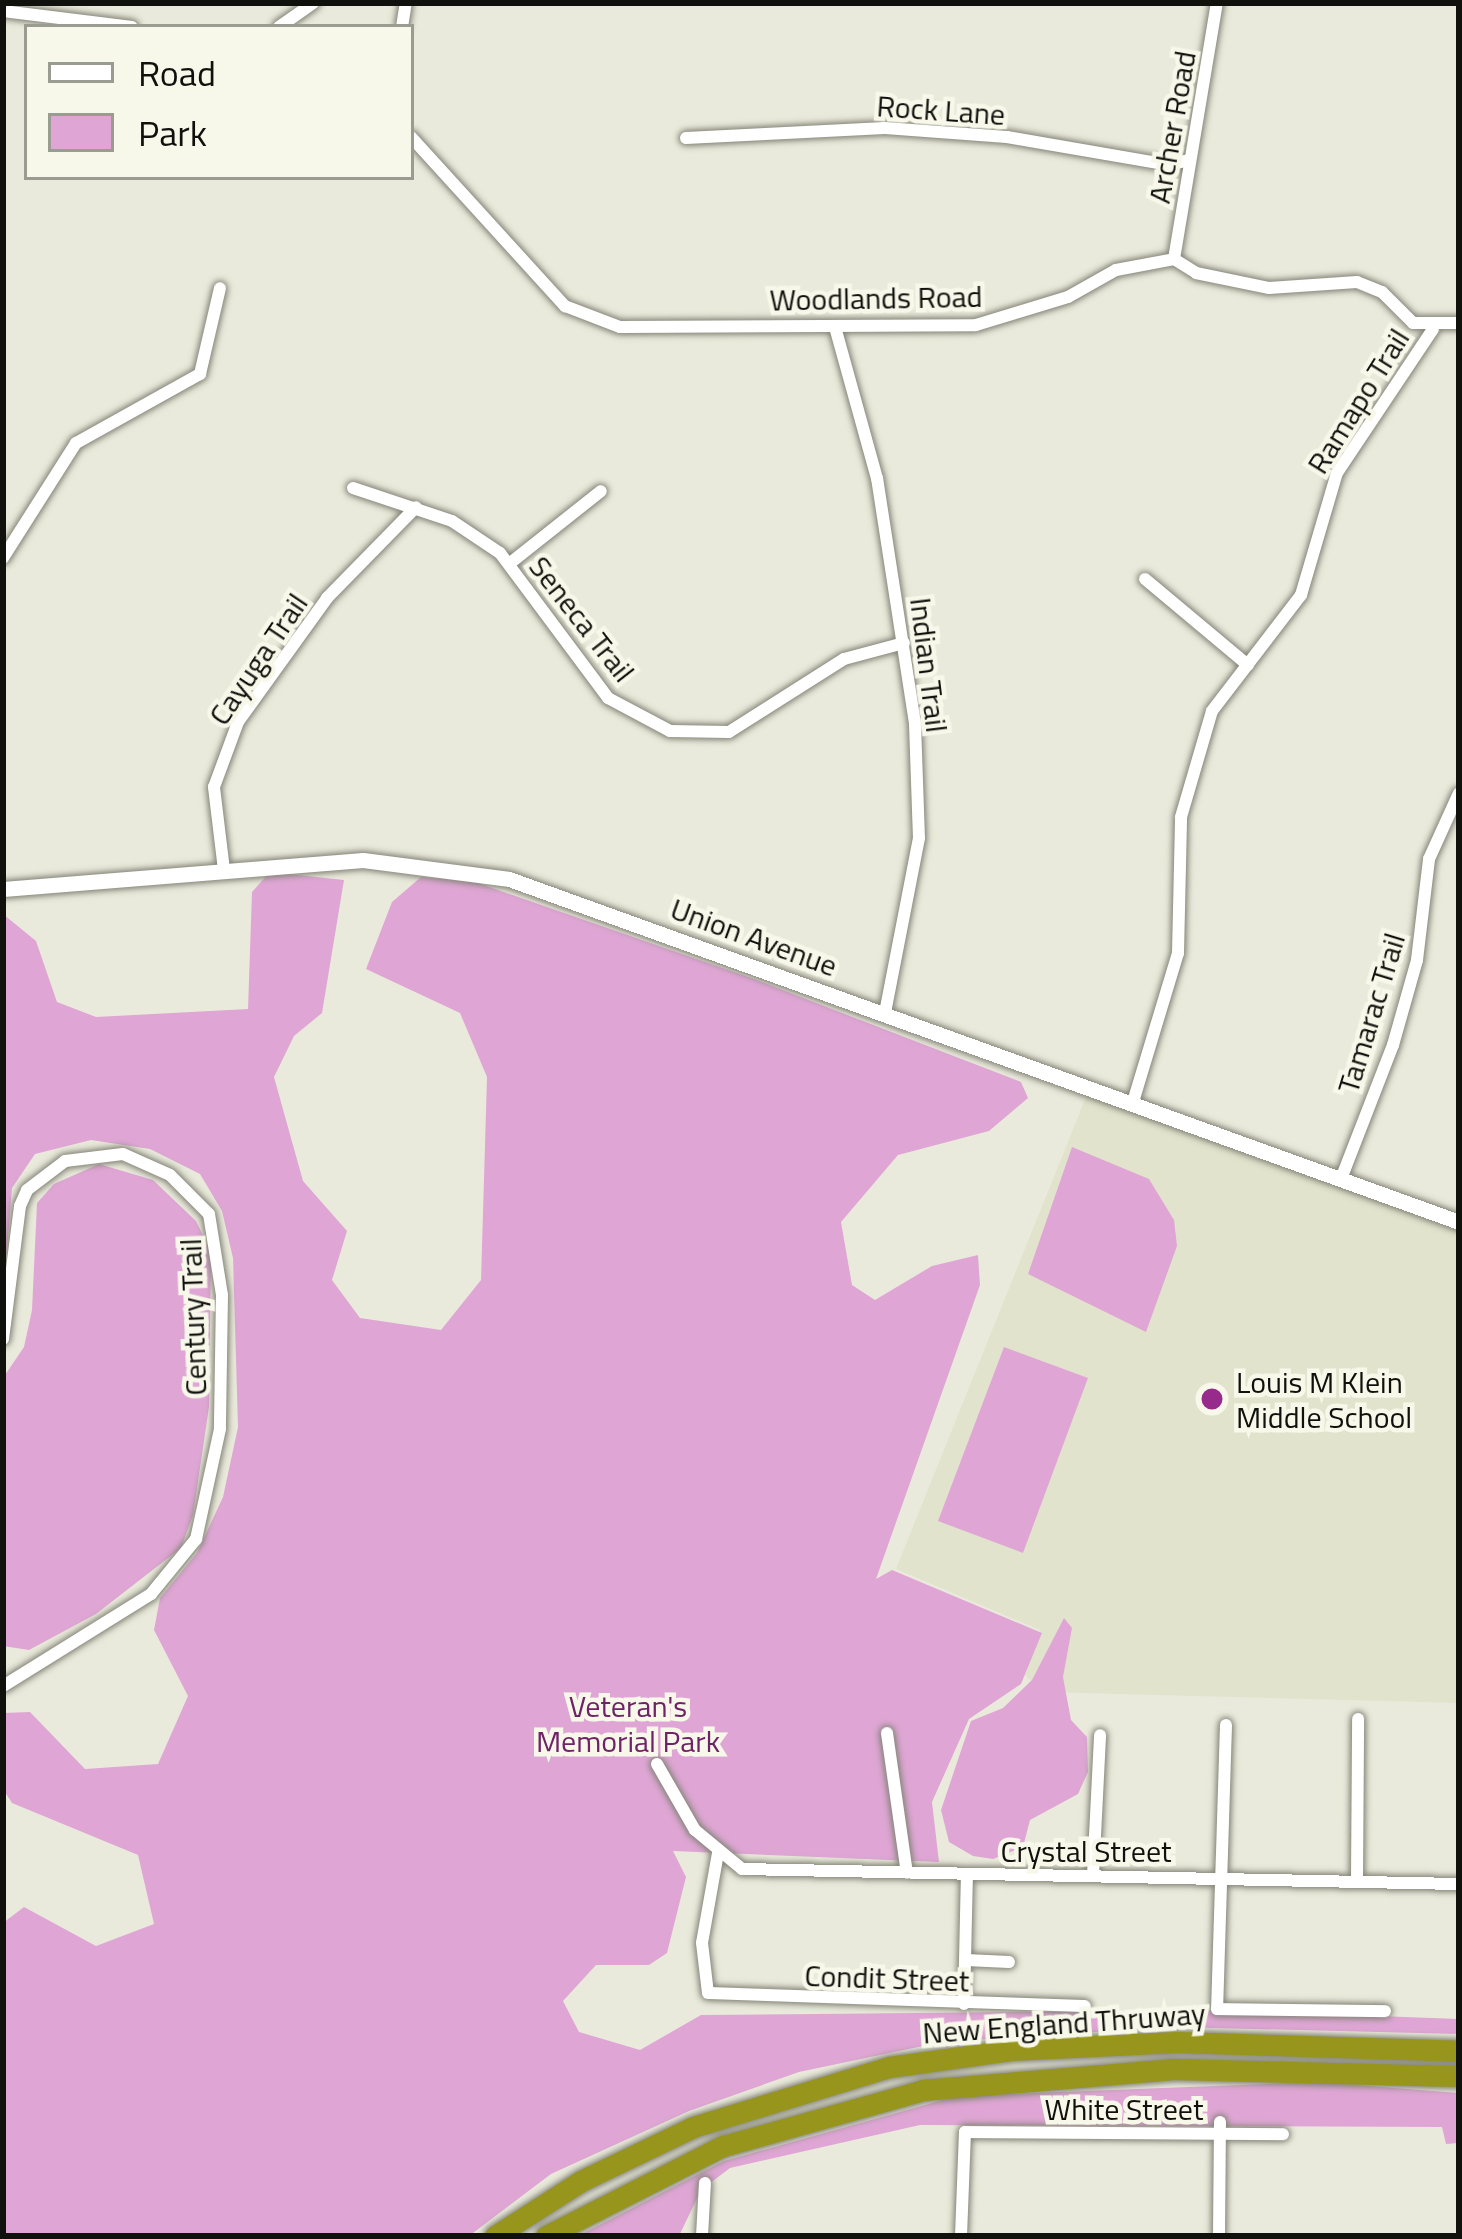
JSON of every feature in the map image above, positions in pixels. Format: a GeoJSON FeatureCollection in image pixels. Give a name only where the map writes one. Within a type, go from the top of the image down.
{"type":"FeatureCollection","features":[{"type":"Feature","properties":{"kind":"highway","name":"New England Thruway"},"geometry":{"type":"LineString","coordinates":[[495,2236],[581,2181],[693,2127],[889,2067],[1134,2043],[1459,2051]]}},
{"type":"Feature","properties":{"kind":"highway","name":"New England Thruway"},"geometry":{"type":"LineString","coordinates":[[546,2236],[723,2146],[923,2090],[1171,2069],[1459,2076]]}},
{"type":"Feature","properties":{"kind":"street"},"geometry":{"type":"LineString","coordinates":[[283,24],[313,3]]}},
{"type":"Feature","properties":{"kind":"street","name":"Archer Road"},"geometry":{"type":"LineString","coordinates":[[1174,259],[1217,3]]}},
{"type":"Feature","properties":{"kind":"street"},"geometry":{"type":"LineString","coordinates":[[3,11],[108,24]]}},
{"type":"Feature","properties":{"kind":"street","name":"Rock Lane"},"geometry":{"type":"LineString","coordinates":[[686,138],[885,128],[1007,137],[1169,165],[1189,160]]}},
{"type":"Feature","properties":{"kind":"street","name":"Woodlands Road"},"geometry":{"type":"LineString","coordinates":[[414,140],[437,174],[578,316],[650,332],[976,325],[1053,303],[1116,270],[1174,259]]}},
{"type":"Feature","properties":{"kind":"street"},"geometry":{"type":"LineString","coordinates":[[1174,259],[1196,273],[1269,289],[1357,282],[1433,329],[1459,322]]}},
{"type":"Feature","properties":{"kind":"street"},"geometry":{"type":"LineString","coordinates":[[3,558],[76,443],[200,374],[220,288]]}},
{"type":"Feature","properties":{"kind":"street","name":"Indian Trail"},"geometry":{"type":"LineString","coordinates":[[835,327],[877,478],[904,643],[919,838],[885,1013]]}},
{"type":"Feature","properties":{"kind":"street","name":"Ramapo Trail"},"geometry":{"type":"LineString","coordinates":[[1133,1102],[1178,952],[1185,795],[1212,711],[1301,595],[1337,473],[1433,329]]}},
{"type":"Feature","properties":{"kind":"street","name":"Seneca Trail"},"geometry":{"type":"LineString","coordinates":[[353,488],[452,521],[509,564],[608,698],[670,731],[729,732],[844,658],[904,643]]}},
{"type":"Feature","properties":{"kind":"street"},"geometry":{"type":"LineString","coordinates":[[509,564],[601,491]]}},
{"type":"Feature","properties":{"kind":"street","name":"Cayuga Trail"},"geometry":{"type":"LineString","coordinates":[[224,870],[214,787],[238,722],[327,598],[416,508]]}},
{"type":"Feature","properties":{"kind":"street"},"geometry":{"type":"LineString","coordinates":[[1144,579],[1248,665]]}},
{"type":"Feature","properties":{"kind":"street","name":"Tamarac Trail"},"geometry":{"type":"LineString","coordinates":[[1341,1179],[1399,1024],[1417,960],[1429,859],[1459,793]]}},
{"type":"Feature","properties":{"kind":"street","name":"Union Avenue"},"geometry":{"type":"LineString","coordinates":[[3,889],[363,860],[445,865],[509,879],[1459,1222]]}},
{"type":"Feature","properties":{"kind":"street","name":"Century Trail"},"geometry":{"type":"LineString","coordinates":[[3,1340],[20,1206],[27,1190],[65,1161],[123,1154],[170,1174],[209,1214],[222,1295],[220,1429],[196,1539],[151,1594],[3,1686]]}},
{"type":"Feature","properties":{"kind":"street"},"geometry":{"type":"LineString","coordinates":[[1357,1879],[1358,1719]]}},
{"type":"Feature","properties":{"kind":"street"},"geometry":{"type":"LineString","coordinates":[[1226,1726],[1217,2009],[1384,2011]]}},
{"type":"Feature","properties":{"kind":"street"},"geometry":{"type":"LineString","coordinates":[[886,1733],[907,1873]]}},
{"type":"Feature","properties":{"kind":"street"},"geometry":{"type":"LineString","coordinates":[[1093,1875],[1100,1735]]}},
{"type":"Feature","properties":{"kind":"street"},"geometry":{"type":"LineString","coordinates":[[657,1764],[677,1807],[718,1853]]}},
{"type":"Feature","properties":{"kind":"street","name":"Crystal Street"},"geometry":{"type":"LineString","coordinates":[[718,1853],[742,1869],[1459,1884]]}},
{"type":"Feature","properties":{"kind":"street","name":"Condit Street"},"geometry":{"type":"LineString","coordinates":[[718,1853],[702,1974],[708,1993],[729,1998],[1085,2006]]}},
{"type":"Feature","properties":{"kind":"street"},"geometry":{"type":"LineString","coordinates":[[964,2004],[967,1874]]}},
{"type":"Feature","properties":{"kind":"street"},"geometry":{"type":"LineString","coordinates":[[966,1960],[1009,1962]]}},
{"type":"Feature","properties":{"kind":"street"},"geometry":{"type":"LineString","coordinates":[[1219,2236],[1220,2128]]}},
{"type":"Feature","properties":{"kind":"street","name":"White Street"},"geometry":{"type":"LineString","coordinates":[[961,2236],[965,2132],[1220,2128],[1283,2134]]}},
{"type":"Feature","properties":{"kind":"street"},"geometry":{"type":"LineString","coordinates":[[702,2236],[705,2183]]}},
{"type":"Feature","properties":{"kind":"shaded area","name":"Louis M Klein Middle School"},"geometry":{"type":"Polygon","coordinates":[[[1088,1092],[1459,1228],[1459,1703],[1043,1692],[1025,1675],[1040,1630],[896,1569],[1088,1092]]]}},
{"type":"Feature","properties":{"kind":"green space","name":"Veteran's Memorial Park"},"geometry":{"type":"Polygon","coordinates":[[[270,872],[344,880],[322,1013],[294,1036],[274,1077],[303,1181],[347,1231],[332,1280],[360,1318],[441,1330],[481,1280],[487,1077],[460,1013],[366,969],[392,902],[421,877],[475,882],[754,979],[1021,1082],[1028,1098],[989,1131],[898,1155],[841,1222],[852,1285],[875,1300],[932,1266],[978,1255],[980,1285],[876,1579],[892,1570],[1042,1633],[1021,1684],[969,1719],[932,1802],[939,1862],[673,1851],[686,1877],[667,1953],[649,1965],[596,1965],[563,2001],[579,2032],[640,2050],[701,2015],[1212,2010],[1459,2019],[1459,2034],[1173,2027],[942,2042],[799,2072],[689,2111],[551,2174],[469,2236],[3,2236],[3,1923],[24,1907],[96,1946],[154,1924],[138,1855],[12,1803],[3,1789],[3,1713],[30,1712],[85,1769],[158,1764],[188,1696],[154,1630],[160,1598],[197,1553],[223,1497],[238,1427],[233,1258],[222,1211],[200,1174],[150,1149],[91,1140],[35,1154],[12,1188],[3,1298],[3,914],[36,941],[57,1002],[96,1017],[248,1009],[252,892],[270,872]]]}},
{"type":"Feature","properties":{"kind":"green space"},"geometry":{"type":"Polygon","coordinates":[[[1072,1147],[1149,1179],[1174,1220],[1177,1246],[1146,1332],[1028,1274],[1072,1147]]]}},
{"type":"Feature","properties":{"kind":"green space"},"geometry":{"type":"Polygon","coordinates":[[[99,1164],[153,1180],[196,1221],[211,1252],[209,1407],[193,1515],[181,1548],[96,1614],[29,1650],[3,1646],[3,1378],[24,1347],[32,1310],[37,1203],[54,1184],[99,1164]]]}},
{"type":"Feature","properties":{"kind":"green space"},"geometry":{"type":"Polygon","coordinates":[[[1004,1347],[1088,1378],[1023,1553],[938,1521],[1004,1347]]]}},
{"type":"Feature","properties":{"kind":"green space"},"geometry":{"type":"Polygon","coordinates":[[[1064,1618],[1072,1628],[1063,1677],[1071,1720],[1087,1737],[1088,1772],[1078,1794],[1030,1820],[1023,1847],[993,1859],[973,1856],[949,1842],[941,1810],[971,1721],[1003,1708],[1032,1680],[1064,1618]]]}},
{"type":"Feature","properties":{"kind":"green space"},"geometry":{"type":"Polygon","coordinates":[[[1317,2082],[1459,2093],[1459,2143],[1446,2144],[1442,2127],[920,2125],[730,2168],[701,2190],[679,2236],[578,2236],[724,2161],[957,2096],[1317,2082]]]}},
{"type":"Feature","properties":{"kind":"place","name":"Louis M Klein Middle School"},"geometry":{"type":"Point","coordinates":[1212,1399]}}]}
